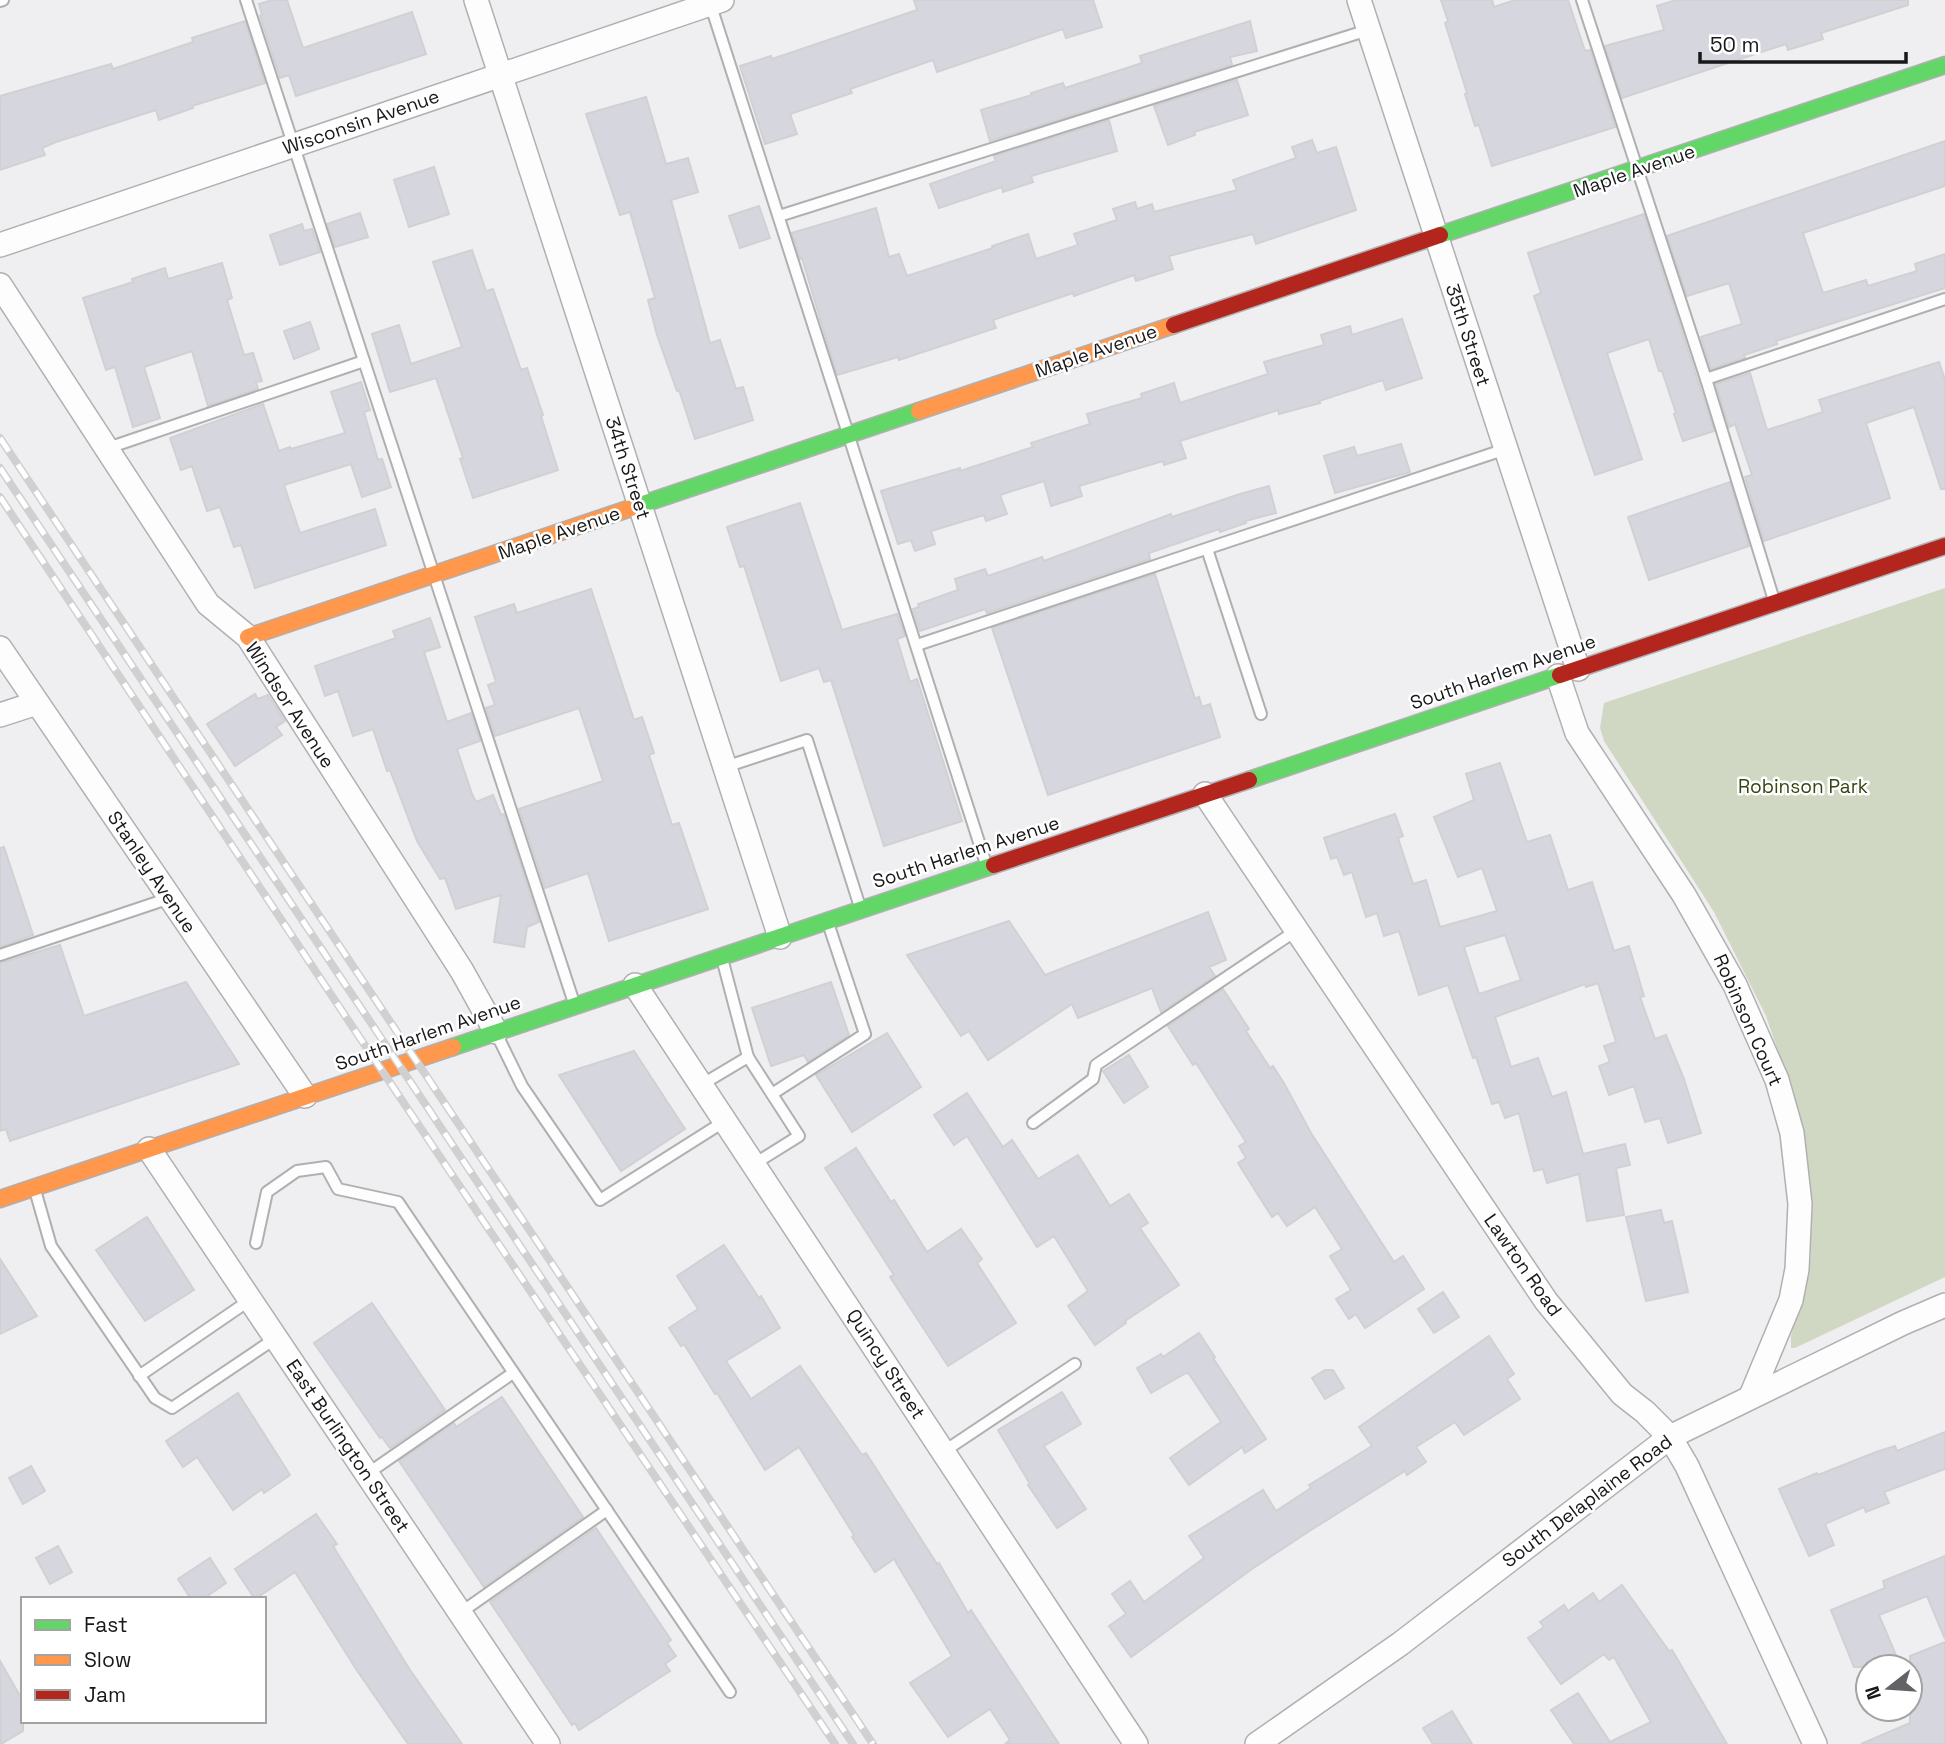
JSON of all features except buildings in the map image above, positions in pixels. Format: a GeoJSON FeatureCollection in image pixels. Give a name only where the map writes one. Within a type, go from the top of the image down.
{"type":"FeatureCollection","features":[{"type":"Feature","properties":{"kind":"main road","name":"Maple Avenue"},"geometry":{"type":"LineString","coordinates":[[247,638],[1945,65]]}},
{"type":"Feature","properties":{"kind":"main road","name":"South Harlem Avenue"},"geometry":{"type":"LineString","coordinates":[[0,1199],[1945,546]]}},
{"type":"Feature","properties":{"kind":"street","name":"34th Street"},"geometry":{"type":"LineString","coordinates":[[475,0],[780,937]]}},
{"type":"Feature","properties":{"kind":"street","name":"35th Street"},"geometry":{"type":"LineString","coordinates":[[1359,0],[1506,449],[1568,673]]}},
{"type":"Feature","properties":{"kind":"street","name":"Wisconsin Avenue"},"geometry":{"type":"LineString","coordinates":[[0,245],[713,1]]}},
{"type":"Feature","properties":{"kind":"street","name":"Windsor Avenue"},"geometry":{"type":"LineString","coordinates":[[0,285],[208,604],[247,638],[462,971],[496,1032]]}},
{"type":"Feature","properties":{"kind":"street","name":"Stanley Avenue"},"geometry":{"type":"LineString","coordinates":[[0,648],[305,1096]]}},
{"type":"Feature","properties":{"kind":"street","name":"Robinson Court"},"geometry":{"type":"LineString","coordinates":[[1568,673],[1577,733],[1684,895],[1735,985],[1777,1080],[1788,1119],[1801,1204],[1797,1269],[1791,1300],[1751,1396]]}},
{"type":"Feature","properties":{"kind":"street"},"geometry":{"type":"LineString","coordinates":[[0,715],[37,703]]}},
{"type":"Feature","properties":{"kind":"street","name":"Lawton Road"},"geometry":{"type":"LineString","coordinates":[[1205,794],[1546,1301],[1622,1394],[1670,1437],[1687,1466],[1815,1744]]}},
{"type":"Feature","properties":{"kind":"street","name":"Quincy Street"},"geometry":{"type":"LineString","coordinates":[[635,985],[1136,1744]]}},
{"type":"Feature","properties":{"kind":"street","name":"East Burlington Street"},"geometry":{"type":"LineString","coordinates":[[149,1149],[548,1744]]}},
{"type":"Feature","properties":{"kind":"street","name":"South Delaplaine Road"},"geometry":{"type":"LineString","coordinates":[[1258,1744],[1400,1644],[1670,1437],[1945,1305]]}},
{"type":"Feature","properties":{"kind":"lane"},"geometry":{"type":"LineString","coordinates":[[246,0],[575,1006]]}},
{"type":"Feature","properties":{"kind":"lane"},"geometry":{"type":"LineString","coordinates":[[1582,0],[1706,379],[1774,603]]}},
{"type":"Feature","properties":{"kind":"lane"},"geometry":{"type":"LineString","coordinates":[[713,1],[987,867]]}},
{"type":"Feature","properties":{"kind":"lane"},"geometry":{"type":"LineString","coordinates":[[779,216],[1368,30]]}},
{"type":"Feature","properties":{"kind":"lane"},"geometry":{"type":"LineString","coordinates":[[1706,379],[1945,299]]}},
{"type":"Feature","properties":{"kind":"lane"},"geometry":{"type":"LineString","coordinates":[[105,449],[363,360]]}},
{"type":"Feature","properties":{"kind":"lane"},"geometry":{"type":"LineString","coordinates":[[916,645],[1506,449]]}},
{"type":"Feature","properties":{"kind":"lane"},"geometry":{"type":"LineString","coordinates":[[1207,549],[1261,714]]}},
{"type":"Feature","properties":{"kind":"lane"},"geometry":{"type":"LineString","coordinates":[[725,767],[807,740],[860,910]]}},
{"type":"Feature","properties":{"kind":"lane"},"geometry":{"type":"LineString","coordinates":[[0,955],[171,898]]}},
{"type":"Feature","properties":{"kind":"lane"},"geometry":{"type":"LineString","coordinates":[[772,1094],[865,1034],[827,921]]}},
{"type":"Feature","properties":{"kind":"lane"},"geometry":{"type":"LineString","coordinates":[[1033,1123],[1093,1079],[1096,1065],[1297,930]]}},
{"type":"Feature","properties":{"kind":"lane"},"geometry":{"type":"LineString","coordinates":[[721,957],[748,1057],[799,1136],[754,1164]]}},
{"type":"Feature","properties":{"kind":"lane"},"geometry":{"type":"LineString","coordinates":[[496,1032],[522,1086],[600,1200],[725,1121]]}},
{"type":"Feature","properties":{"kind":"lane"},"geometry":{"type":"LineString","coordinates":[[701,1085],[748,1057]]}},
{"type":"Feature","properties":{"kind":"lane"},"geometry":{"type":"LineString","coordinates":[[256,1243],[267,1192],[297,1171],[326,1167],[338,1189],[398,1202],[730,1692]]}},
{"type":"Feature","properties":{"kind":"lane"},"geometry":{"type":"LineString","coordinates":[[34,1188],[51,1245],[155,1398],[172,1408],[276,1338]]}},
{"type":"Feature","properties":{"kind":"lane"},"geometry":{"type":"LineString","coordinates":[[139,1376],[250,1300]]}},
{"type":"Feature","properties":{"kind":"lane"},"geometry":{"type":"LineString","coordinates":[[943,1452],[1075,1364]]}},
{"type":"Feature","properties":{"kind":"lane"},"geometry":{"type":"LineString","coordinates":[[367,1474],[513,1373]]}},
{"type":"Feature","properties":{"kind":"lane"},"geometry":{"type":"LineString","coordinates":[[460,1614],[607,1510]]}},
{"type":"Feature","properties":{"kind":"green space","name":"Robinson Park"},"geometry":{"type":"Polygon","coordinates":[[[1945,588],[1945,1277],[1791,1348],[1791,1336],[1811,1256],[1798,1111],[1766,1016],[1714,912],[1604,741],[1600,728],[1604,703],[1945,588]]]}},
{"type":"Feature","properties":{"kind":"railway"},"geometry":{"type":"LineString","coordinates":[[0,438],[873,1744]]}},
{"type":"Feature","properties":{"kind":"railway"},"geometry":{"type":"LineString","coordinates":[[0,468],[853,1744]]}},
{"type":"Feature","properties":{"kind":"railway"},"geometry":{"type":"LineString","coordinates":[[0,497],[835,1744]]}},
{"type":"Feature","properties":{"kind":"traffic: fast"},"geometry":{"type":"LineString","coordinates":[[1440,235],[1945,65]]}},
{"type":"Feature","properties":{"kind":"traffic: fast"},"geometry":{"type":"LineString","coordinates":[[637,506],[919,411]]}},
{"type":"Feature","properties":{"kind":"traffic: fast"},"geometry":{"type":"LineString","coordinates":[[1249,780],[1560,675]]}},
{"type":"Feature","properties":{"kind":"traffic: fast"},"geometry":{"type":"LineString","coordinates":[[453,1047],[994,865]]}},
{"type":"Feature","properties":{"kind":"traffic: slow"},"geometry":{"type":"LineString","coordinates":[[919,411],[1174,325]]}},
{"type":"Feature","properties":{"kind":"traffic: slow"},"geometry":{"type":"LineString","coordinates":[[248,637],[637,506]]}},
{"type":"Feature","properties":{"kind":"traffic: slow"},"geometry":{"type":"LineString","coordinates":[[0,1199],[453,1047]]}},
{"type":"Feature","properties":{"kind":"traffic: jam"},"geometry":{"type":"LineString","coordinates":[[1174,325],[1440,235]]}},
{"type":"Feature","properties":{"kind":"traffic: jam"},"geometry":{"type":"LineString","coordinates":[[1560,675],[1945,546]]}},
{"type":"Feature","properties":{"kind":"traffic: jam"},"geometry":{"type":"LineString","coordinates":[[994,865],[1249,780]]}}]}
